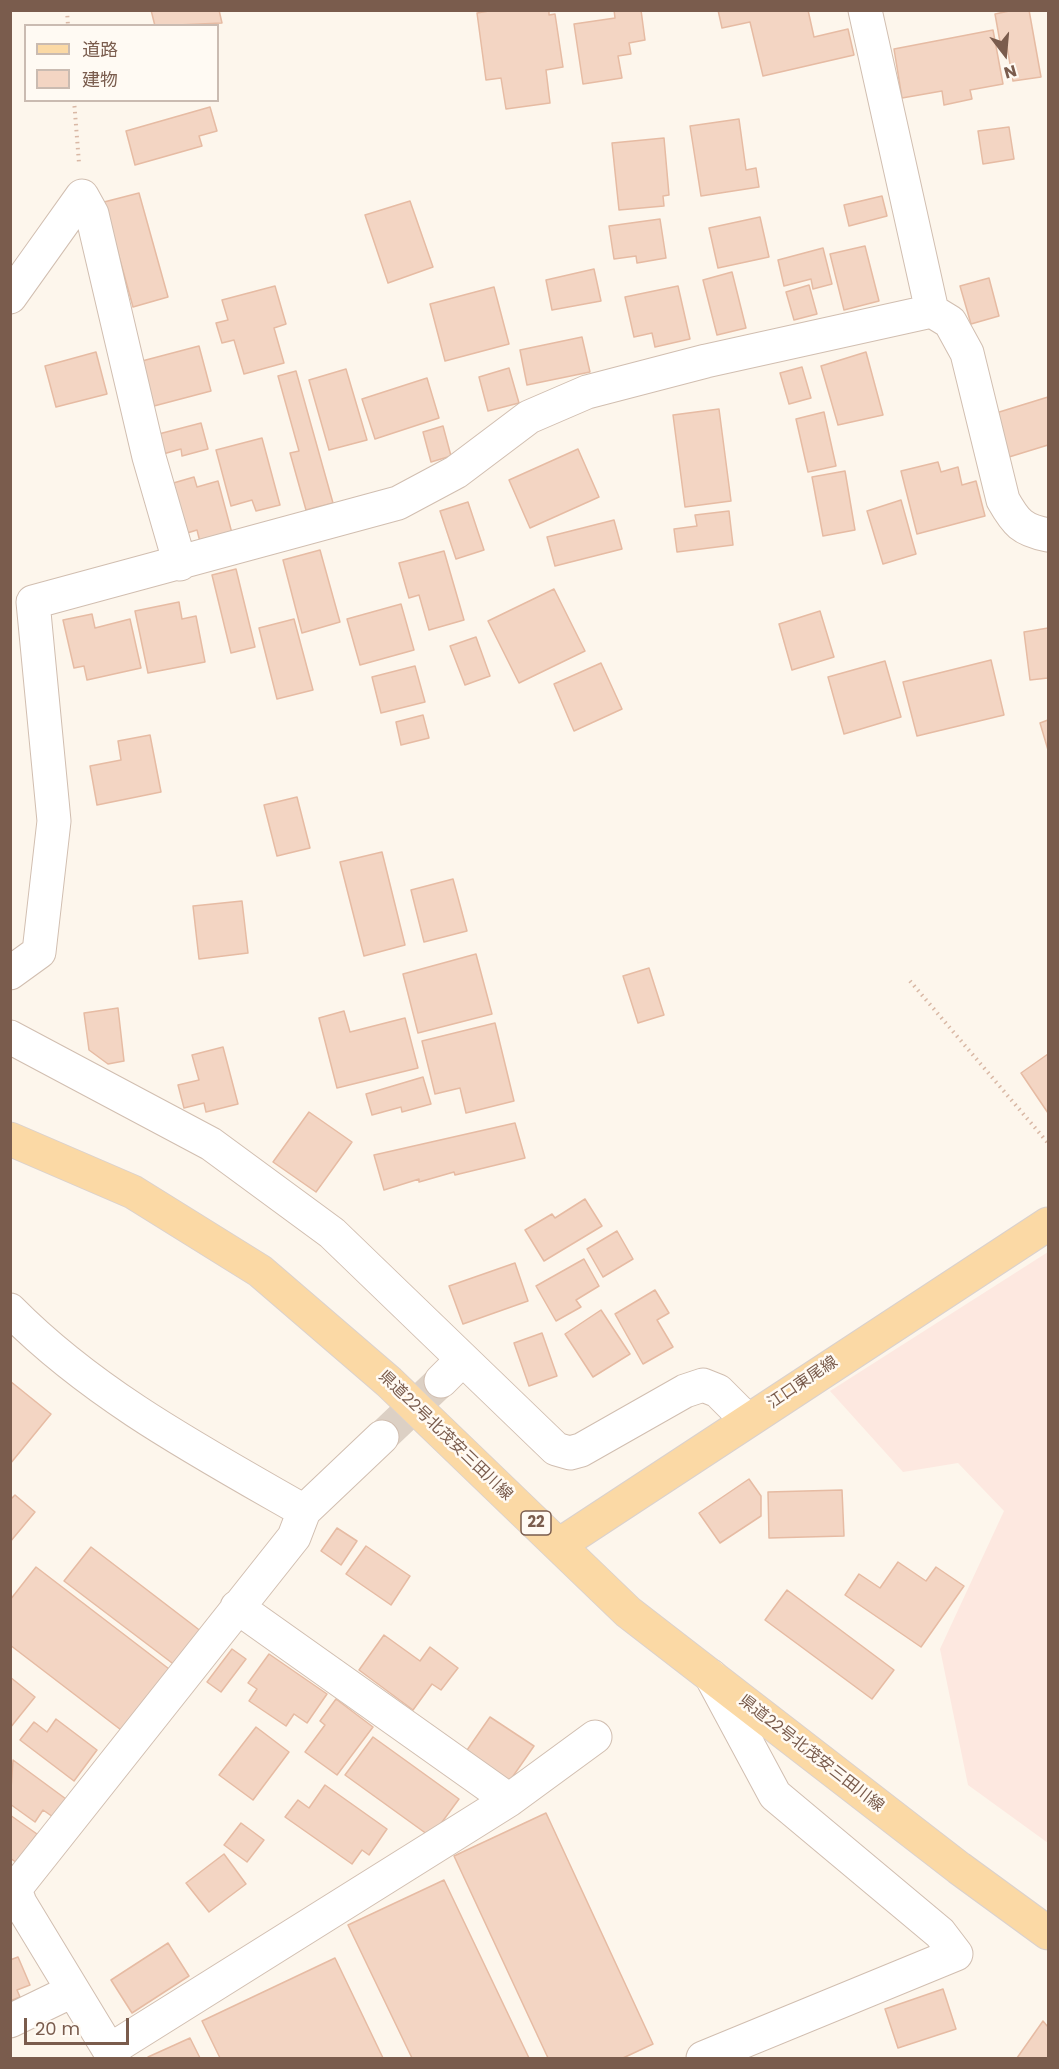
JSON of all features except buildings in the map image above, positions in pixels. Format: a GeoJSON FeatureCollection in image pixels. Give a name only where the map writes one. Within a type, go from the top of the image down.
{"type":"FeatureCollection","features":[{"type":"Feature","properties":{"kind":"main road","name":"県道22号北茂安三田川線"},"geometry":{"type":"LineString","coordinates":[[10,1139],[133,1192],[260,1271],[389,1382],[628,1612],[958,1868],[1048,1933]]}},
{"type":"Feature","properties":{"kind":"main road","name":"江口東尾線"},"geometry":{"type":"LineString","coordinates":[[559,1545],[1048,1224]]}},
{"type":"Feature","properties":{"kind":"street"},"geometry":{"type":"LineString","coordinates":[[865,10],[932,311]]}},
{"type":"Feature","properties":{"kind":"street"},"geometry":{"type":"LineString","coordinates":[[10,297],[82,196],[92,214],[149,458],[180,564]]}},
{"type":"Feature","properties":{"kind":"street"},"geometry":{"type":"LineString","coordinates":[[10,973],[39,952],[54,821],[33,602],[180,564],[398,503],[456,472],[529,417],[587,392],[706,361],[932,311],[950,322],[967,353],[1004,500],[1015,522],[1034,532],[1048,535]]}},
{"type":"Feature","properties":{"kind":"street"},"geometry":{"type":"LineString","coordinates":[[10,1037],[211,1144],[332,1233],[452,1371],[556,1449],[570,1453],[580,1450],[685,1391],[703,1385],[718,1391],[747,1420]]}},
{"type":"Feature","properties":{"kind":"street"},"geometry":{"type":"LineString","coordinates":[[10,1310],[84,1374],[169,1432],[304,1511]]}},
{"type":"Feature","properties":{"kind":"street"},"geometry":{"type":"LineString","coordinates":[[382,1437],[304,1511],[294,1537],[13,1887],[20,1903],[72,1991],[112,2054],[510,1800],[595,1737]]}},
{"type":"Feature","properties":{"kind":"street"},"geometry":{"type":"LineString","coordinates":[[237,1607],[510,1800]]}},
{"type":"Feature","properties":{"kind":"street"},"geometry":{"type":"LineString","coordinates":[[703,2058],[956,1954],[940,1933],[775,1796],[711,1676]]}},
{"type":"Feature","properties":{"kind":"street"},"geometry":{"type":"LineString","coordinates":[[10,2021],[72,1991]]}},
{"type":"Feature","properties":{"kind":"path"},"geometry":{"type":"LineString","coordinates":[[74,102],[82,196]]}},
{"type":"Feature","properties":{"kind":"path"},"geometry":{"type":"LineString","coordinates":[[910,981],[1048,1143]]}},
{"type":"Feature","properties":{"kind":"shaded area"},"geometry":{"type":"Polygon","coordinates":[[[1048,1252],[1048,1843],[968,1785],[940,1649],[1004,1511],[958,1463],[903,1472],[830,1391],[1048,1252]]]}},
{"type":"Feature","properties":{"kind":"tunnel"},"geometry":{"type":"LineString","coordinates":[[382,1437],[441,1381]]}}]}
